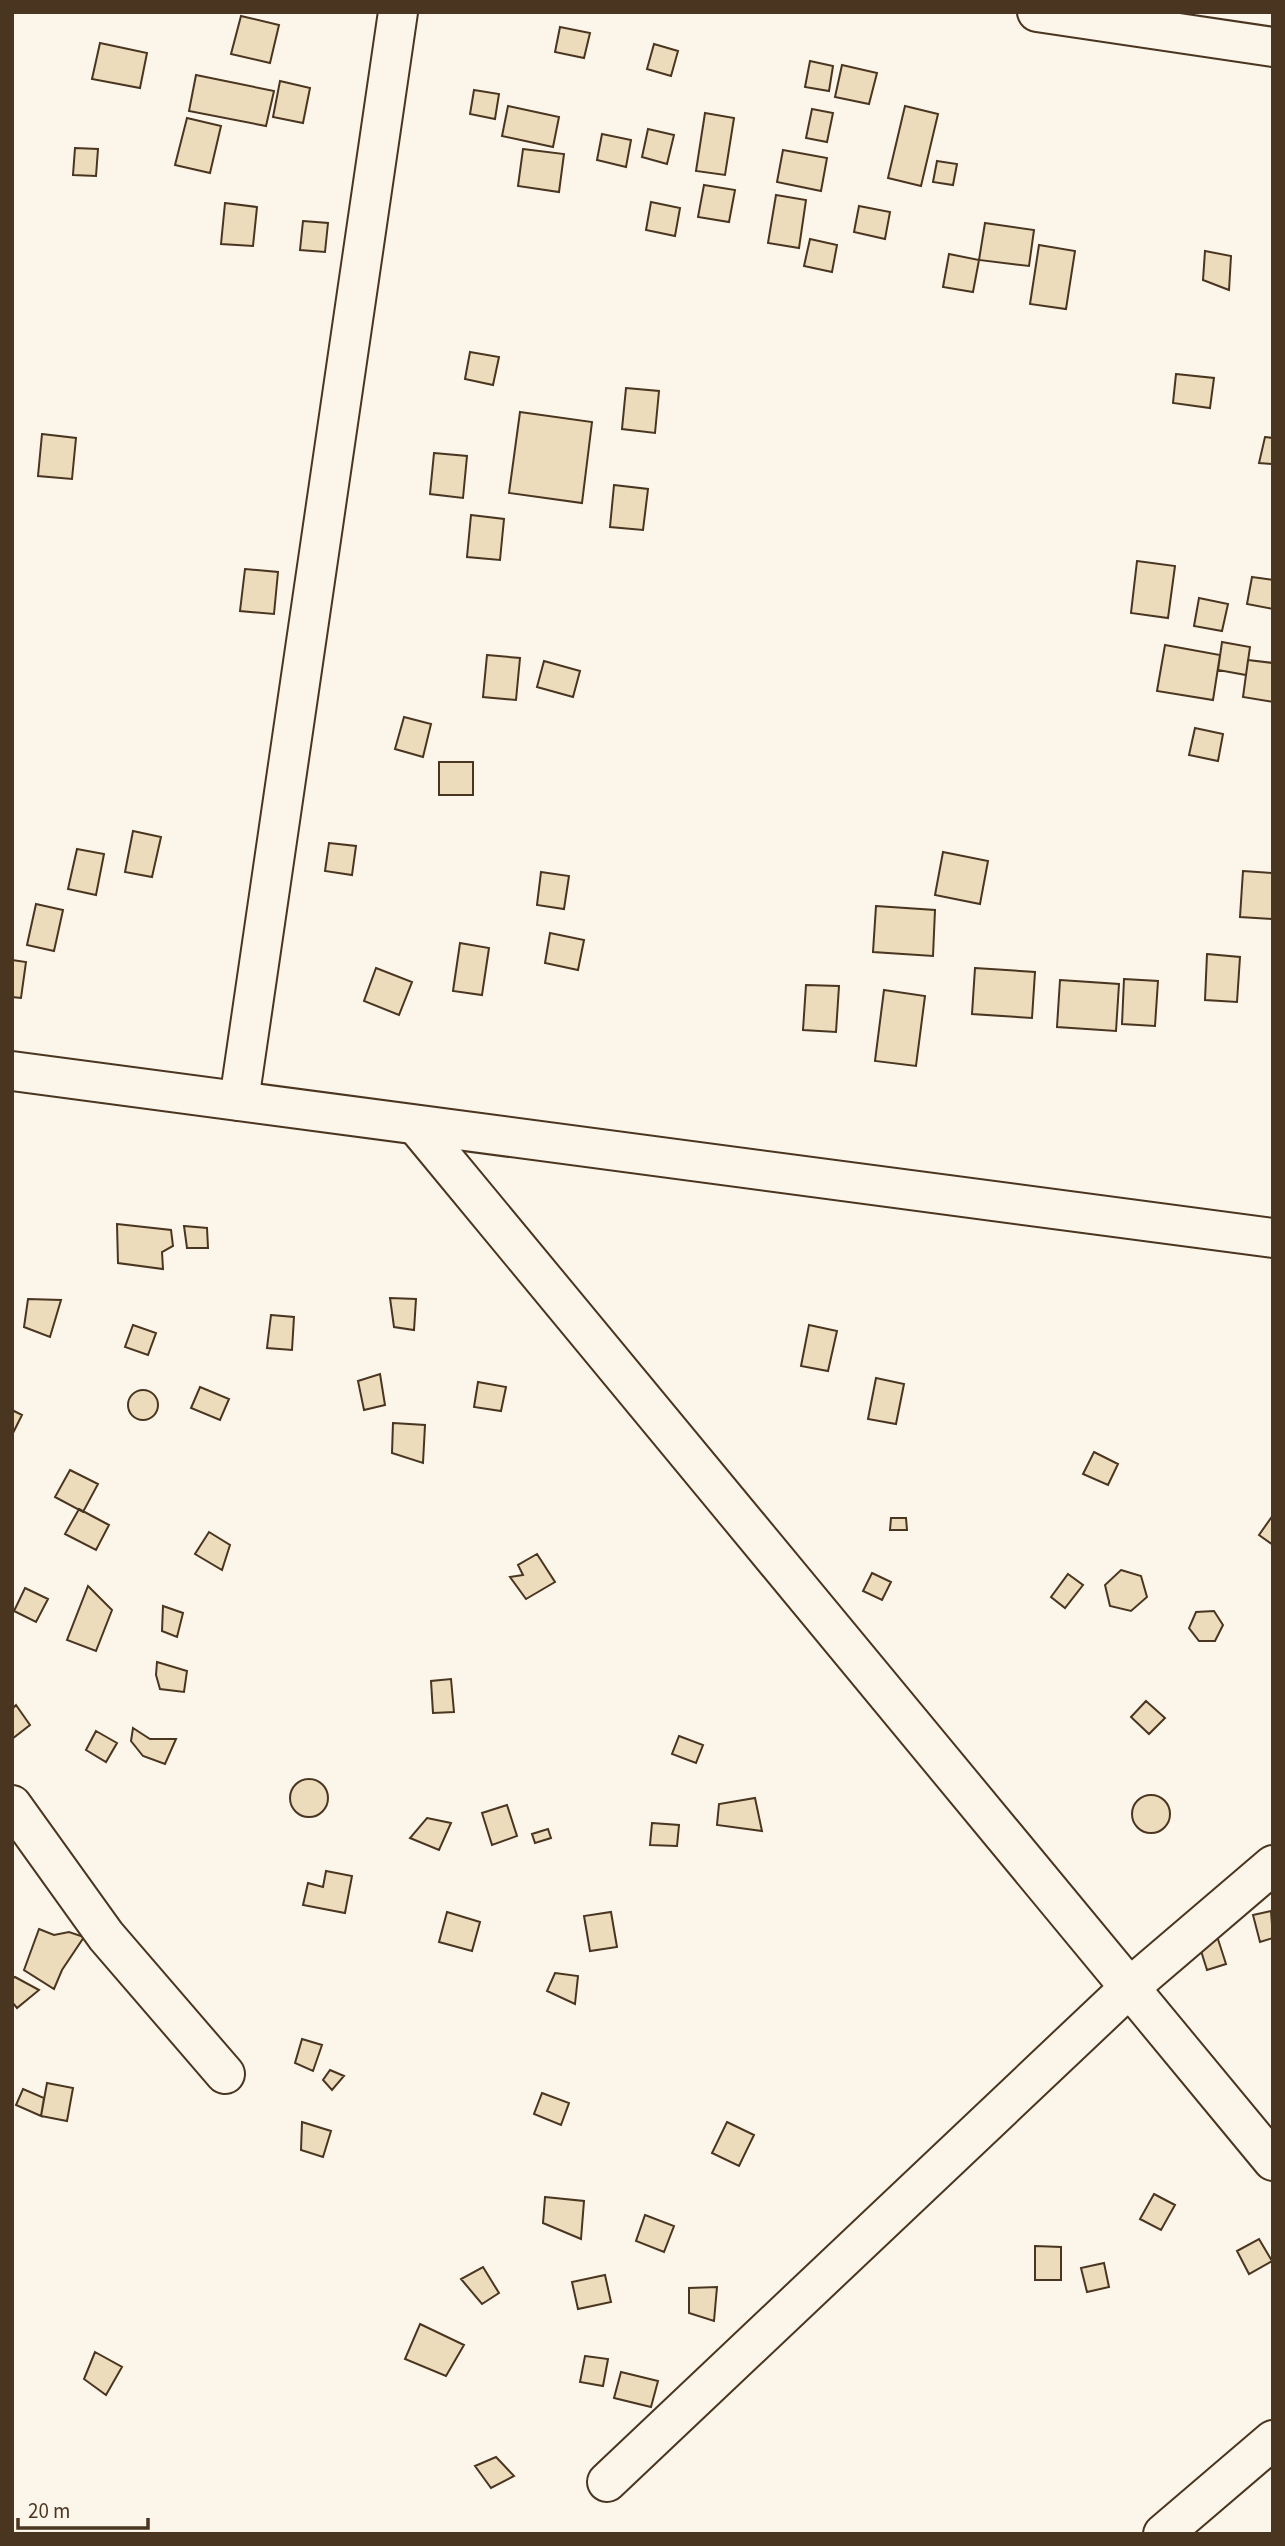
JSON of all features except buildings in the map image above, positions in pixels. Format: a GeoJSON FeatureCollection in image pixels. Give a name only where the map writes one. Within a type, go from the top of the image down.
{"type":"FeatureCollection","features":[{"type":"Feature","properties":{"kind":"street"},"geometry":{"type":"LineString","coordinates":[[239,1101],[398,12]]}},
{"type":"Feature","properties":{"kind":"street"},"geometry":{"type":"LineString","coordinates":[[1037,12],[1273,47]]}},
{"type":"Feature","properties":{"kind":"street"},"geometry":{"type":"LineString","coordinates":[[12,1072],[1273,1238]]}},
{"type":"Feature","properties":{"kind":"street"},"geometry":{"type":"LineString","coordinates":[[416,1125],[1273,2161]]}},
{"type":"Feature","properties":{"kind":"street"},"geometry":{"type":"LineString","coordinates":[[12,1805],[106,1936],[225,2074]]}},
{"type":"Feature","properties":{"kind":"street"},"geometry":{"type":"LineString","coordinates":[[607,2482],[1129,1988],[1273,1866]]}},
{"type":"Feature","properties":{"kind":"street"},"geometry":{"type":"LineString","coordinates":[[1163,2534],[1273,2440]]}}]}
